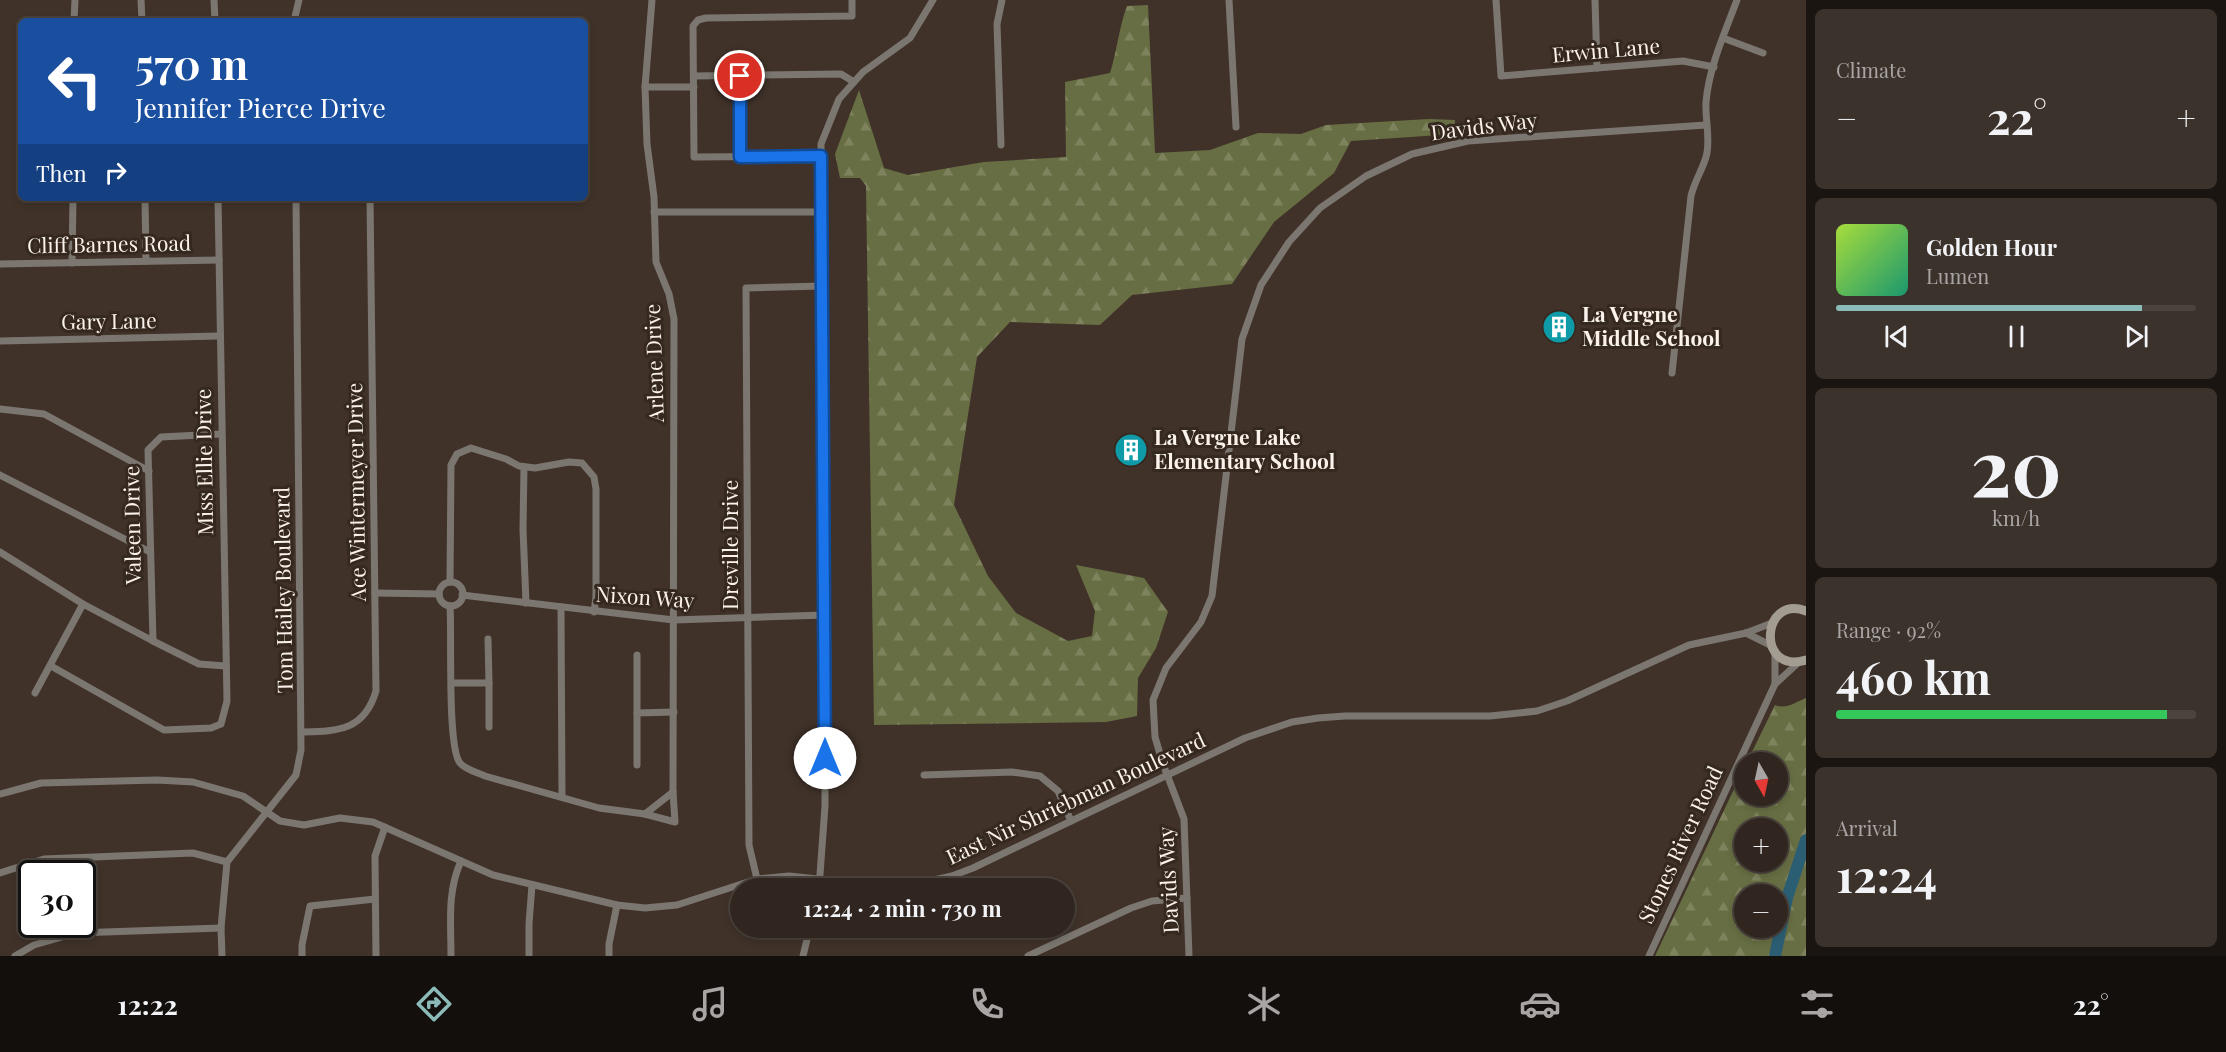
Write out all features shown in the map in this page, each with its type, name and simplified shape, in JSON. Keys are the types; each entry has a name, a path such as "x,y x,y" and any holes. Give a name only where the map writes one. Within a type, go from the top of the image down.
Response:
{"main road":[{"path":"1772,623 1782,612 1795,609 1806,611"},
{"name":"Stones River Road","path":"1772,623 1769,633 1773,650 1786,662 1802,662"}],"street":[{"path":"74,18 75,0"},
{"path":"141,0 141,18"},
{"path":"214,0 214,18"},
{"path":"295,18 299,0"},
{"name":"Arlene Drive","path":"645,814 675,822 673,792 674,319 669,294 656,262 654,212 646,144 645,87 652,0"},
{"path":"821,156 694,157 693,26 698,20 706,18 852,16 852,0"},
{"path":"820,878 825,806 821,144 839,99 863,72 910,38 933,0"},
{"path":"1001,146 997,24 1002,0"},
{"path":"1229,0 1236,127"},
{"name":"Erwin Lane","path":"1496,0 1501,76 1683,61 1714,67"},
{"path":"1595,0 1597,68"},
{"path":"1672,373 1691,196 1696,176 1703,166 1707,151 1706,101 1714,67 1737,0"},
{"path":"1723,38 1763,53"},
{"path":"694,76 841,74 854,82"},
{"path":"740,76 740,157"},
{"path":"645,87 694,87"},
{"name":"Davids Way","path":"1189,956 1184,819 1155,737 1153,700 1166,668 1201,622 1212,596 1242,339 1261,285 1289,242 1320,208 1366,176 1412,154 1468,141 1706,125"},
{"path":"72,262 73,201"},
{"path":"145,201 146,261"},
{"name":"Miss Ellie Drive","path":"51,666 164,730 211,728 221,724 227,701 218,201"},
{"name":"Tom Hailey Boulevard","path":"227,862 296,775 301,750 296,201"},
{"name":"Ace Wintermeyer Drive","path":"302,732 332,731 349,727 360,720 371,706 376,691 370,201"},
{"path":"654,212 821,212"},
{"name":"Cliff Barnes Road","path":"0,264 219,260"},
{"name":"Dreville Drive","path":"757,878 749,845 746,288 823,286"},
{"name":"Gary Lane","path":"0,341 219,336"},
{"path":"0,409 44,414 148,471"},
{"name":"Valeen Drive","path":"153,641 148,450 161,437 221,434"},
{"path":"450,582 450,473 451,465 457,454 471,448 524,467 535,468 569,462 582,463 594,477 596,489 594,612"},
{"path":"524,467 523,529 526,603"},
{"path":"0,475 150,552"},
{"path":"0,552 82,604 153,641 199,664 226,666"},
{"path":"450,582 460,586 462,595 458,604 450,606 443,603 439,594 442,586 450,582"},
{"path":"375,593 439,594"},
{"name":"Nixon Way","path":"462,595 674,620 825,615"},
{"path":"1795,609 1806,603"},
{"path":"35,693 82,604"},
{"path":"450,606 451,727 454,752 459,762 467,769 599,808 645,814 673,792"},
{"path":"561,607 562,797"},
{"name":"East Nir Shriebman Boulevard","path":"941,878 974,868 1253,735 1292,722 1345,716 1490,716 1537,711 1566,701 1689,645 1746,633 1772,623"},
{"path":"1746,633 1773,650"},
{"path":"488,639 489,727"},
{"name":"Stones River Road","path":"1773,650 1775,684"},
{"path":"637,655 637,765"},
{"name":"Stones River Road","path":"1649,956 1775,684 1802,662"},
{"path":"452,683 489,683"},
{"path":"637,713 674,712"},
{"path":"924,776 1012,772 1040,776 1058,791 1071,821"},
{"name":"East Nir Shriebman Boulevard","path":"0,794 41,783 157,780 193,782 243,796 280,821 304,825 340,818 373,822 493,875 617,905 645,908 677,905 730,888"},
{"path":"376,956 375,856 385,827"},
{"path":"0,873 44,859 193,853 227,862 221,928 222,956"},
{"path":"451,956 453,878 461,861"},
{"name":"East Nir Shriebman Boulevard","path":"768,878 789,876 797,878"},
{"path":"529,956 532,885"},
{"path":"1028,956 1131,908 1152,901 1187,898"},
{"path":"302,956 310,906 375,899"},
{"path":"609,956 609,944 617,905"},
{"path":"15,956 34,945 76,933 221,928"},
{"path":"803,956 807,938"}],"green space":[{"path":"1148,5 1155,153 1210,150 1258,133 1301,134 1326,125 1429,119 1455,120 1455,134 1351,141 1334,173 1274,222 1232,284 1132,295 1100,325 1010,322 977,357 954,505 988,576 1016,613 1068,641 1092,636 1095,611 1076,565 1144,578 1168,612 1156,648 1138,678 1137,716 1106,722 874,725 866,186 860,178 840,178 835,154 859,90 884,168 908,175 984,162 1066,157 1065,82 1110,73 1127,6"},
{"path":"1806,698 1806,956 1655,956 1734,789 1734,806 1788,806 1788,752 1752,752 1775,705 1787,706"}],"waterway":[{"path":"1775,956 1787,898 1806,840"}],"place":[{"name":"La Vergne Middle School","path":"1559,327"},
{"name":"La Vergne Lake Elementary School","path":"1131,450"}],"route":[{"path":"740,76 740,157 821,156 825,758"}]}
